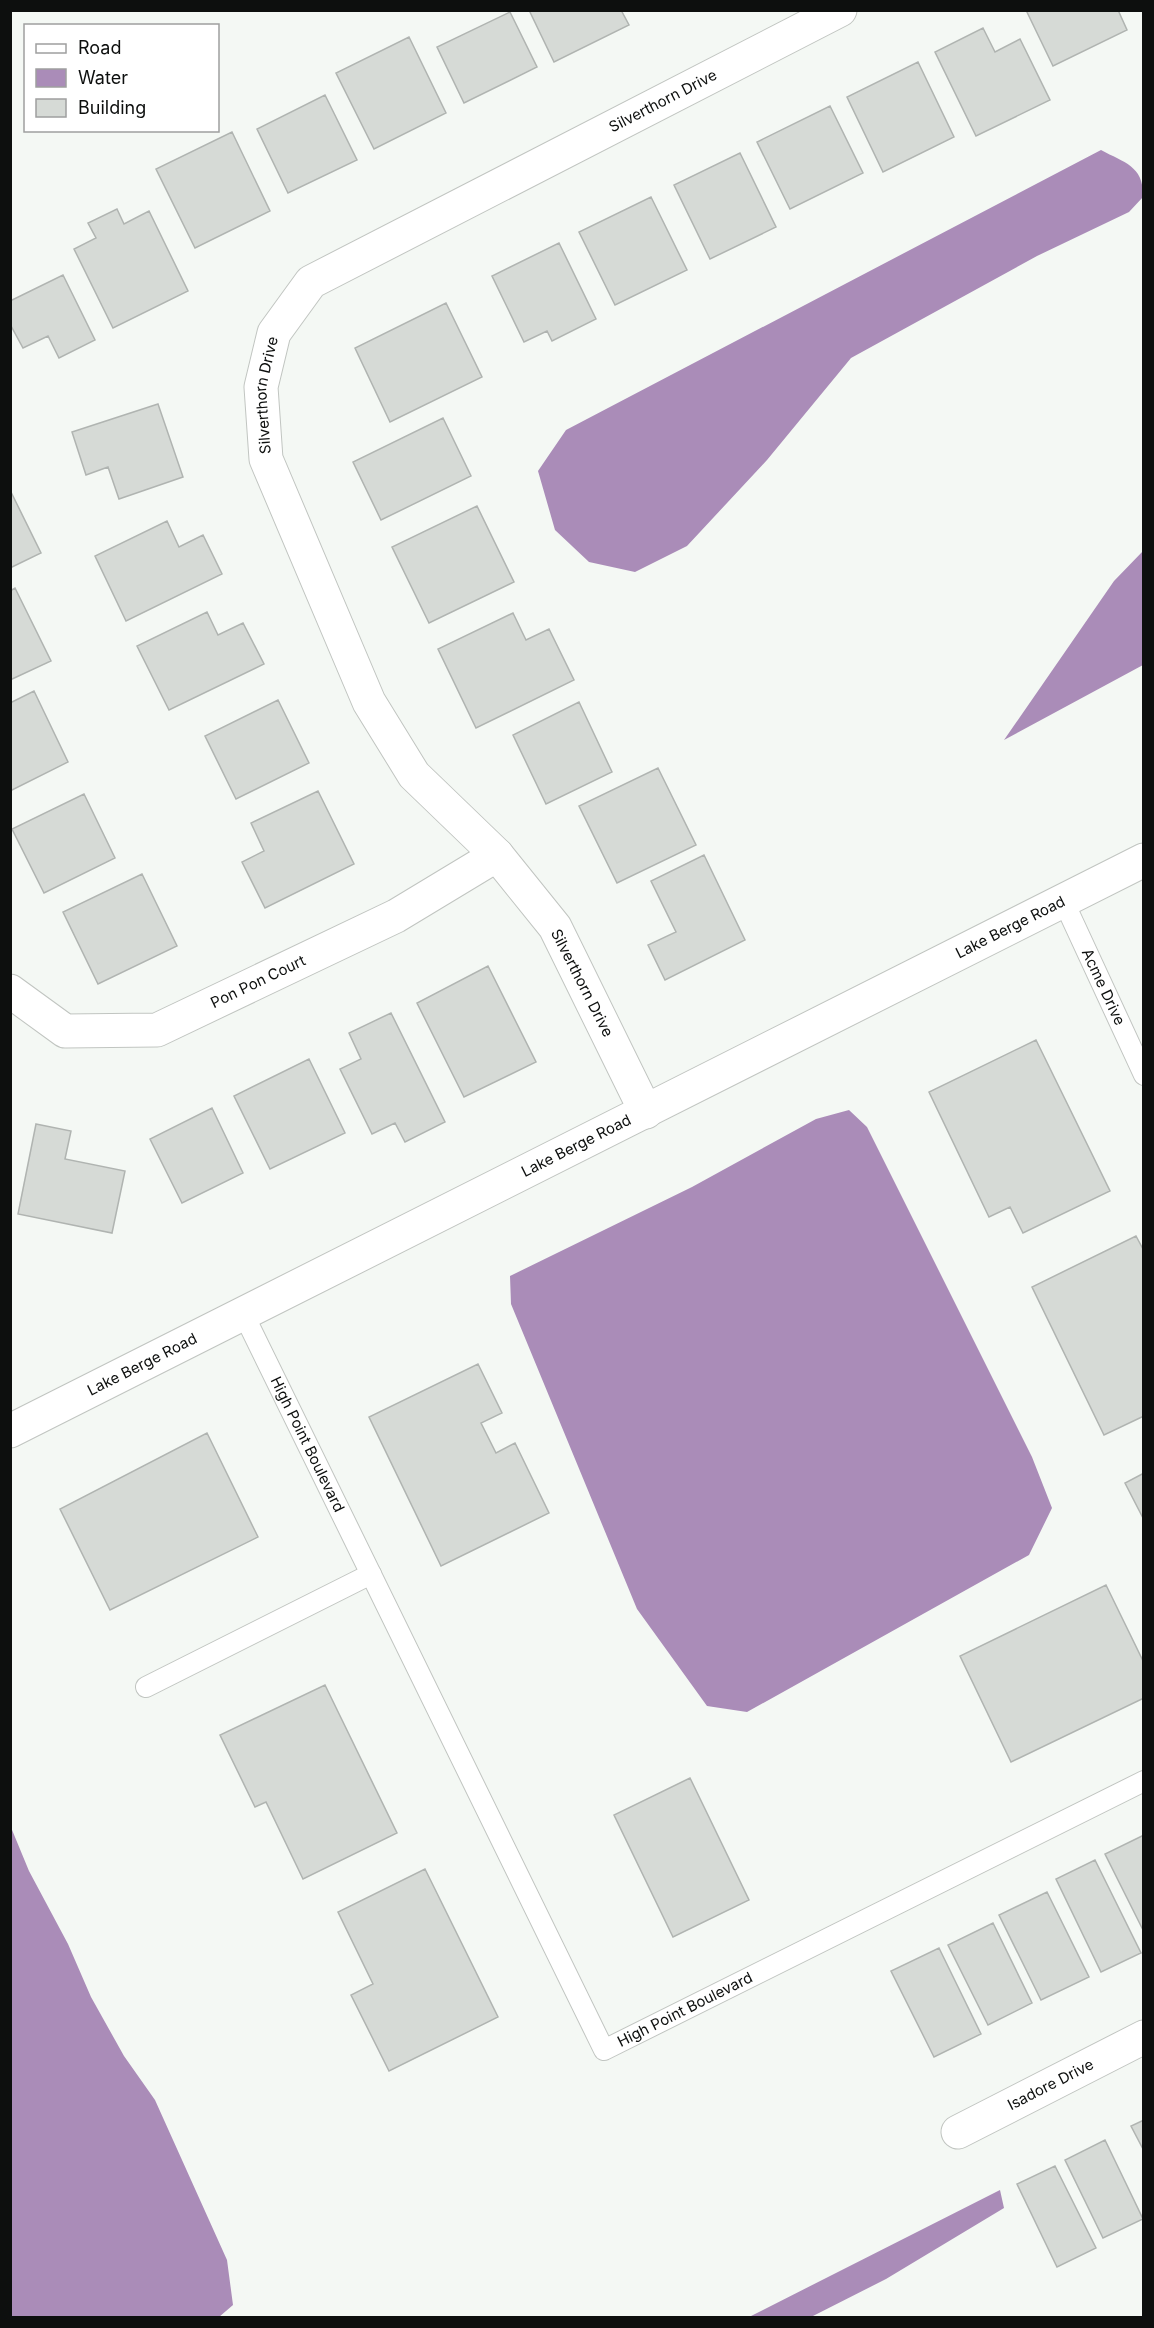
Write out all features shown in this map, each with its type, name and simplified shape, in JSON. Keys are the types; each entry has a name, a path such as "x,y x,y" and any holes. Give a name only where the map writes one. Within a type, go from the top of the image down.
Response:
{"street":[{"name":"Silverthorn Drive","path":"646,1112 555,927 496,855 414,775 369,702 266,459 261,387 274,333 311,282 840,10"},
{"name":"Pon Pon Court","path":"10,991 65,1031 157,1030 396,916 496,855"},
{"name":"Lake Berge Road","path":"10,1431 1143,860"},
{"name":"Isadore Drive","path":"958,2132 1143,2037"}],"lane":[{"name":"Acme Drive","path":"1063,900 1143,1075"},
{"name":"High Point Boulevard","path":"244,1315 604,2050 1143,1781"},
{"path":"146,1687 371,1574"}],"water":[{"path":"1101,150 1125,162 1140,178 1143,197 1129,212 1037,256 851,358 767,460 687,546 635,572 589,562 555,530 538,471 566,430"},
{"path":"1143,551 1143,665 1004,740 1114,581"},
{"path":"849,1110 867,1127 1032,1457 1052,1508 1029,1555 747,1712 707,1706 637,1609 511,1304 510,1276 692,1187 816,1119"},
{"path":"10,1825 29,1871 68,1944 91,1997 124,2056 155,2100 227,2260 233,2305 219,2317 11,2317"},
{"path":"1000,2190 1004,2208 886,2279 811,2317 749,2317"}],"building":[{"path":"529,10 621,10 629,25 554,62"},
{"path":"1026,10 1118,10 1127,30 1053,66"},
{"path":"510,12 537,67 464,103 437,47"},
{"path":"983,28 995,52 1020,39 1050,100 976,136 935,52"},
{"path":"409,37 446,113 374,149 336,73"},
{"path":"918,62 954,137 883,172 847,97"},
{"path":"325,95 357,160 288,193 257,129"},
{"path":"830,106 863,173 790,209 757,142"},
{"path":"232,132 270,211 195,248 156,169"},
{"path":"740,153 776,227 710,259 674,185"},
{"path":"651,197 687,270 615,305 579,232"},
{"path":"117,209 124,224 149,211 188,291 113,328 74,249 96,238 88,223"},
{"path":"559,243 596,319 552,341 547,331 524,342 492,276"},
{"path":"63,275 95,340 59,358 48,336 23,348 10,324 10,301"},
{"path":"446,303 482,377 390,422 355,348"},
{"path":"158,404 183,477 119,499 108,467 86,475 72,432"},
{"path":"443,418 471,476 381,520 353,462"},
{"path":"10,490 41,553 10,568"},
{"path":"477,506 514,582 429,623 392,547"},
{"path":"167,521 179,547 203,535 222,574 126,621 95,556"},
{"path":"15,588 51,661 10,680 10,591"},
{"path":"207,612 218,635 243,623 264,664 169,710 137,646"},
{"path":"513,613 526,640 549,629 574,680 476,728 438,649"},
{"path":"34,691 68,762 10,791 10,703"},
{"path":"278,700 309,763 236,799 205,736"},
{"path":"579,702 612,772 546,804 513,735"},
{"path":"658,768 696,845 617,883 579,806"},
{"path":"318,791 354,864 265,908 242,862 264,851 251,823"},
{"path":"84,794 115,858 44,893 12,829"},
{"path":"704,855 745,940 665,980 648,945 676,932 651,881"},
{"path":"142,874 177,946 98,984 63,912"},
{"path":"488,966 536,1062 464,1097 417,1003"},
{"path":"391,1013 445,1122 405,1142 395,1123 372,1134 340,1069 361,1059 349,1033"},
{"path":"1036,1040 1110,1191 1023,1233 1010,1207 989,1217 929,1092"},
{"path":"309,1059 345,1133 270,1169 234,1096"},
{"path":"212,1108 243,1173 182,1203 150,1139"},
{"path":"36,1124 71,1131 65,1159 125,1171 112,1233 18,1214"},
{"path":"1136,1236 1144,1251 1144,1416 1104,1435 1032,1287"},
{"path":"478,1364 502,1413 481,1423 496,1453 515,1443 549,1513 441,1566 369,1417"},
{"path":"207,1433 258,1537 110,1610 60,1509"},
{"path":"1144,1473 1144,1520 1125,1483"},
{"path":"1106,1585 1144,1663 1144,1698 1011,1762 960,1656"},
{"path":"325,1685 397,1833 303,1879 266,1802 255,1807 220,1735"},
{"path":"690,1778 749,1900 673,1937 614,1815"},
{"path":"1144,1835 1144,1932 1105,1854"},
{"path":"1095,1860 1141,1953 1101,1972 1056,1879"},
{"path":"425,1869 498,2017 389,2071 351,1995 373,1984 338,1912"},
{"path":"1047,1892 1089,1977 1041,2000 999,1915"},
{"path":"993,1923 1032,2003 988,2025 948,1945"},
{"path":"939,1948 981,2034 934,2057 891,1971"},
{"path":"1144,2120 1144,2151 1131,2126"},
{"path":"1105,2140 1143,2219 1103,2238 1065,2160"},
{"path":"1055,2166 1096,2248 1057,2267 1017,2184"}]}
